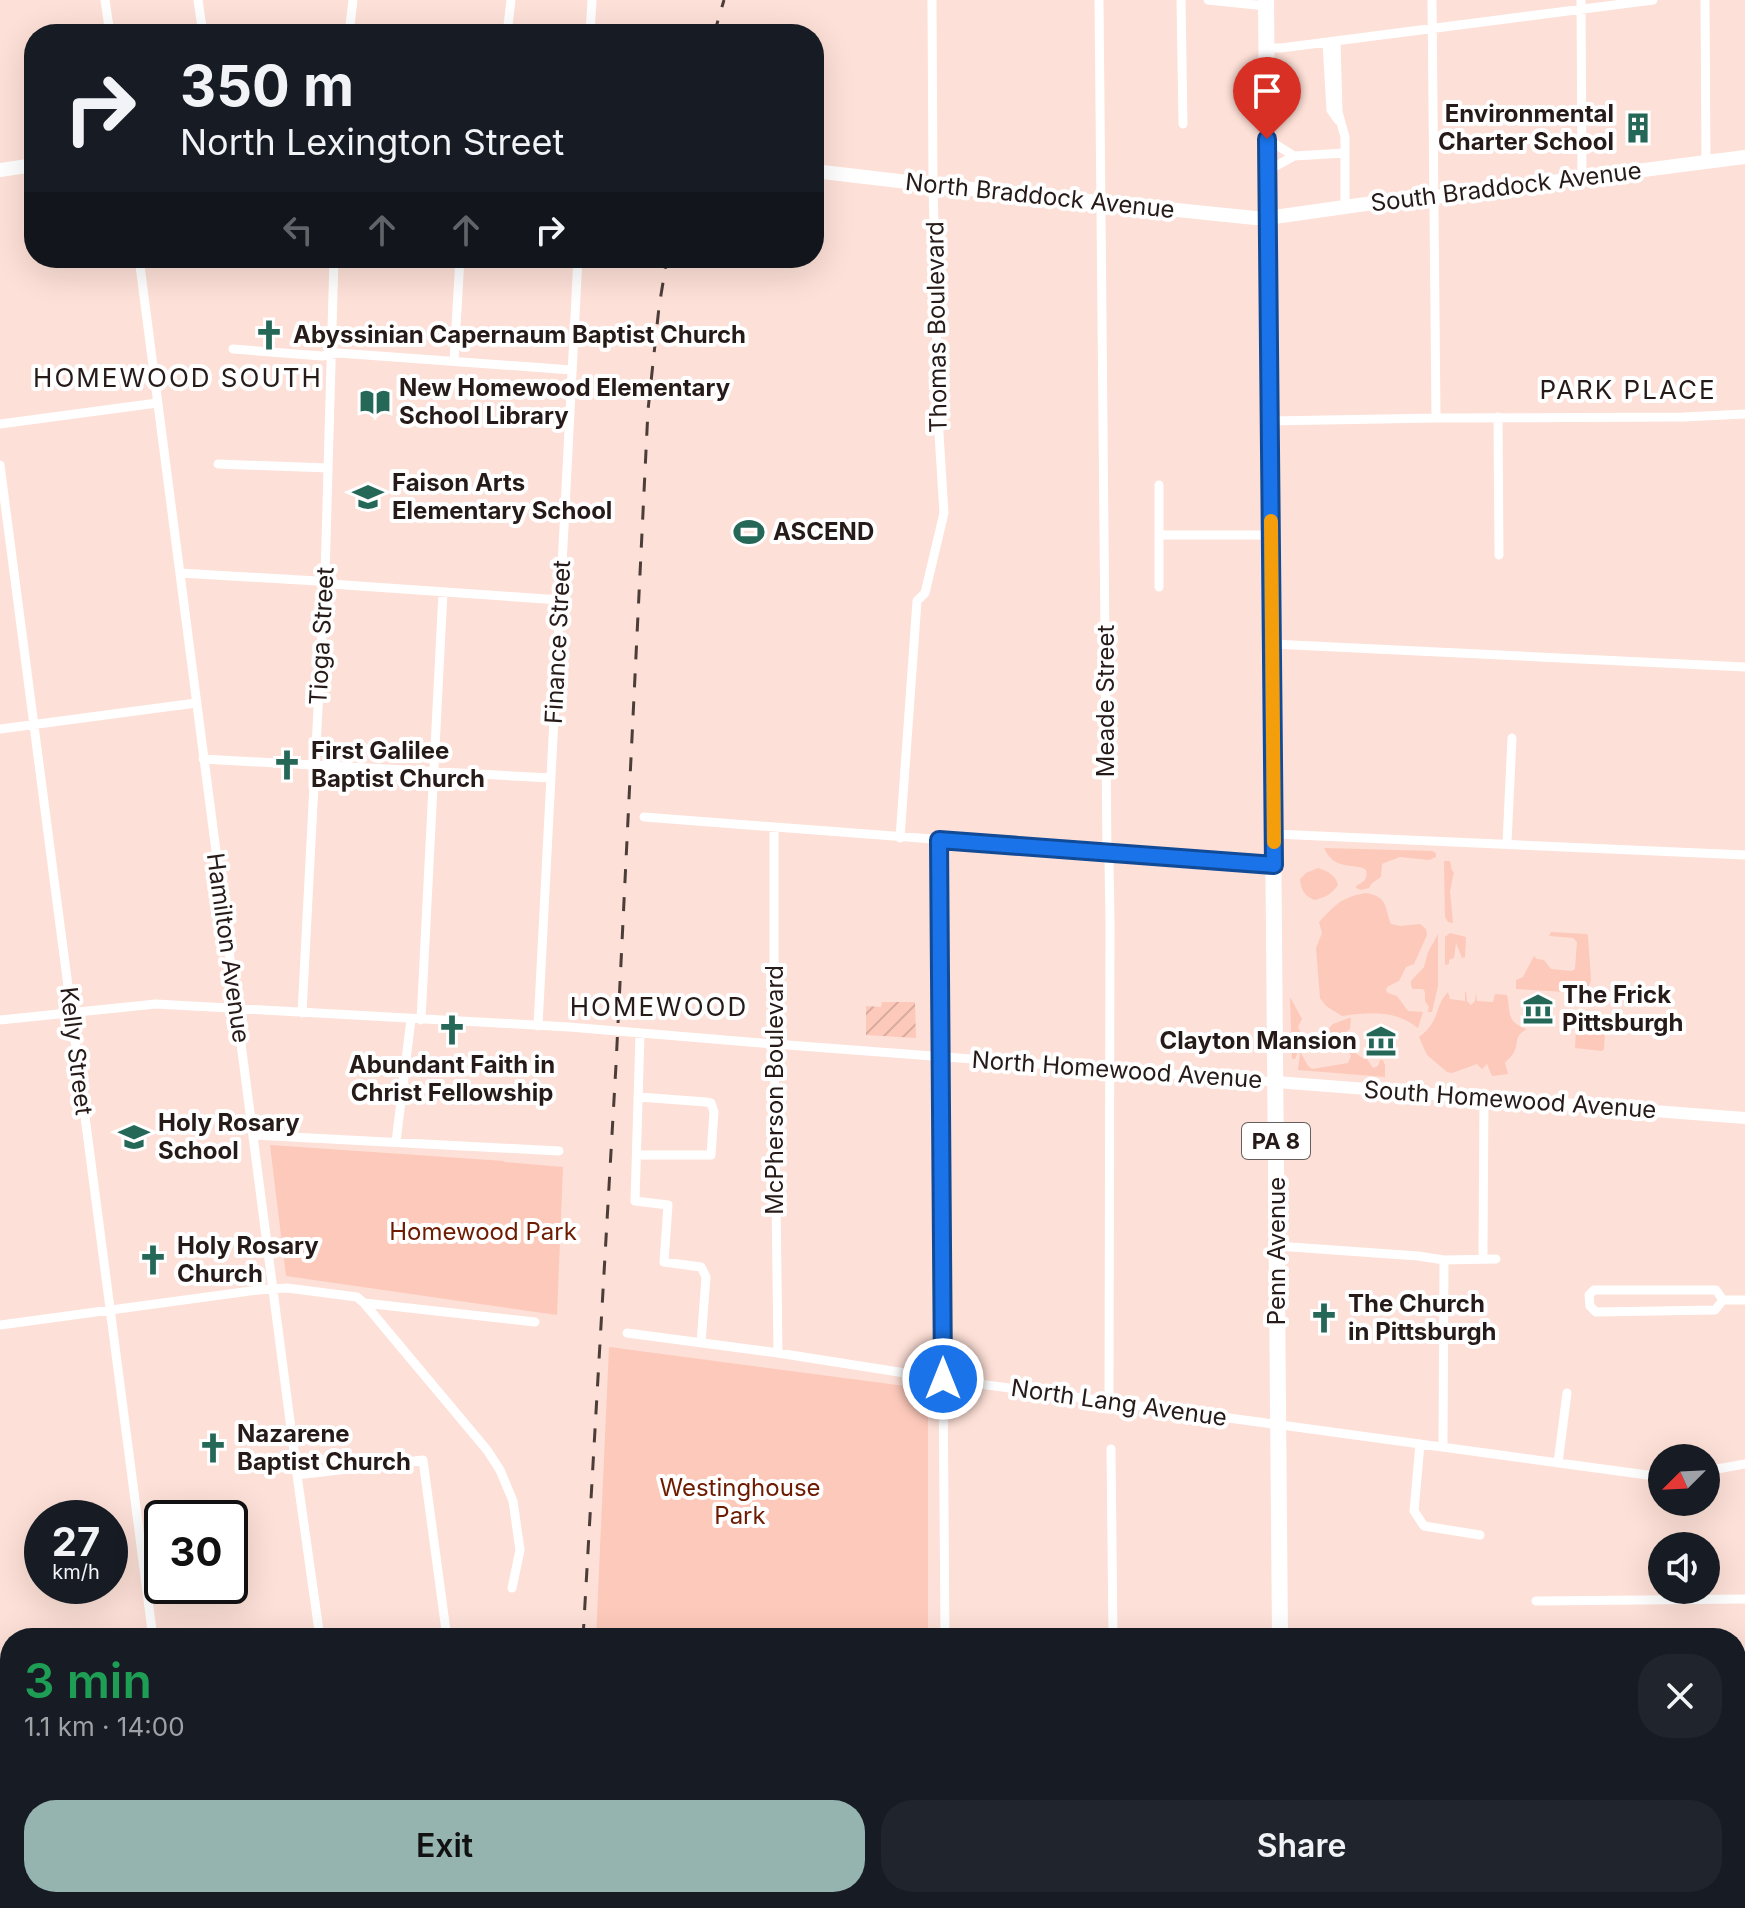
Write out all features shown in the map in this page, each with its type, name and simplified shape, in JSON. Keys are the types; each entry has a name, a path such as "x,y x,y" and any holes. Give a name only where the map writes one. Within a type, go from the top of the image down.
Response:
{"highway":[{"name":"Penn Avenue","path":"1266,3 1280,1628"}],"main road":[{"name":"South Braddock Avenue","path":"1267,218 1745,157"},
{"path":"0,170 24,166"},
{"name":"North Braddock Avenue","path":"824,172 1267,218"}],"street":[{"path":"105,0 109,24"},
{"path":"198,0 202,24"},
{"path":"350,24 353,0"},
{"path":"508,24 511,0"},
{"path":"591,24 592,0"},
{"name":"Thomas Boulevard","path":"900,838 917,601 925,593 944,513 933,185 932,0"},
{"name":"Meade Street","path":"1099,0 1110,922 1109,1401"},
{"path":"1181,0 1183,124"},
{"path":"1208,0 1266,3"},
{"path":"1432,0 1436,418"},
{"path":"1266,48 1332,42 1581,4 1653,0"},
{"path":"1705,0 1706,162"},
{"path":"1581,4 1582,179"},
{"path":"1332,42 1338,112 1345,137 1345,206"},
{"path":"1267,139 1294,156"},
{"path":"1267,171 1294,156 1345,153"},
{"name":"Hamilton Avenue","path":"140,268 319,1628"},
{"name":"Tioga Street","path":"302,1013 325,582 334,268"},
{"path":"454,361 459,268"},
{"name":"Finance Street","path":"538,1026 577,268"},
{"path":"233,349 322,356 338,353 572,370"},
{"path":"0,424 157,403"},
{"path":"1269,421 1745,414"},
{"path":"1498,417 1499,555"},
{"path":"218,464 328,468"},
{"name":"Kelly Street","path":"0,465 152,1628"},
{"path":"1159,485 1159,587"},
{"path":"1159,535 1271,535"},
{"path":"180,573 560,600"},
{"path":"396,1142 416,1020 443,592"},
{"path":"1272,644 1745,667"},
{"path":"0,729 196,703"},
{"path":"1507,843 1512,738"},
{"path":"203,759 551,778"},
{"path":"644,817 1274,865"},
{"name":"McPherson Boulevard","path":"774,827 778,1353"},
{"path":"1274,834 1745,855"},
{"path":"939,840 945,1628"},
{"name":"North Homewood Avenue","path":"0,1020 156,1004 538,1026 1276,1082"},
{"path":"640,1034 635,1201 668,1205 664,1262 701,1267 704,1271 701,1343"},
{"name":"South Homewood Avenue","path":"1276,1082 1745,1118"},
{"path":"637,1155 711,1155 714,1112 711,1103 706,1102 639,1097"},
{"path":"1483,1253 1484,1098"},
{"path":"253,1135 559,1151"},
{"path":"1277,1246 1444,1260 1496,1259"},
{"path":"1443,1447 1444,1260"},
{"path":"0,1325 273,1289 357,1297 487,1450 500,1470 513,1501 520,1550 512,1588"},
{"path":"1594,1290 1716,1290 1723,1300 1715,1310 1596,1312 1590,1306 1589,1295 1594,1290"},
{"path":"1723,1300 1745,1300"},
{"path":"364,1303 535,1322"},
{"name":"North Lang Avenue","path":"627,1333 1648,1475"},
{"path":"1558,1463 1567,1393"},
{"path":"1420,1444 1414,1511 1424,1526 1480,1535"},
{"path":"1111,1449 1113,1628"},
{"path":"297,1475 423,1460 446,1628"},
{"path":"1720,1468 1745,1464"},
{"path":"1536,1601 1745,1599"}],"green space":[{"path":"1324,848 1432,851 1436,857 1429,860 1400,857 1384,863 1381,877 1369,888 1361,890 1356,888 1365,880 1366,870 1335,862"},
{"path":"1444,861 1450,861 1454,872 1450,891 1453,923 1445,917"},
{"path":"1318,868 1333,876 1338,885 1328,895 1314,900 1304,892 1300,879"},
{"path":"1367,893 1382,901 1391,924 1420,924 1426,929 1427,935 1414,964 1406,967 1399,981 1387,987 1386,991 1397,996 1408,1011 1423,1012 1418,1028 1391,1015 1342,1016 1320,998 1316,948 1322,933 1319,922 1340,902"},
{"path":"1551,932 1587,934 1591,980 1588,989 1582,993 1516,989 1516,980 1523,977 1534,956 1544,960 1551,969 1575,969 1577,942 1573,938 1549,936"},
{"path":"1450,933 1466,937 1465,957 1462,958 1456,943 1454,958 1445,965 1445,937"},
{"path":"1438,934 1438,986 1432,1012 1428,1012 1425,992 1423,989 1413,989 1411,981 1424,967"},
{"path":"1448,992 1450,999 1465,1001 1466,992 1471,1005 1476,993 1477,1001 1493,1002 1495,994 1507,995 1512,1019 1527,1029 1519,1035 1515,1050 1505,1063 1508,1074 1492,1076 1487,1064 1482,1069 1477,1064 1447,1072 1427,1055 1419,1037 1431,1025"},
{"path":"1290,997 1302,1019 1298,1027 1303,1038 1295,1059 1292,1059"},
{"path":"882,1002 915,1002 916,1038 866,1035 866,1006 881,1007"},
{"path":"1349,1018 1350,1029 1346,1036 1349,1045 1373,1068 1383,1060 1385,1077 1298,1070 1300,1053 1303,1044 1306,1048 1301,1053 1312,1069 1348,1063 1351,1056 1348,1050 1333,1052 1319,1039 1333,1024"},
{"path":"1576,1030 1605,1030 1604,1049 1575,1048"},
{"name":"Homewood Park","path":"270,1145 563,1167 557,1315 286,1276"},
{"name":"Westinghouse Park","path":"609,1347 928,1389 928,1628 596,1628"}],"railway":[{"path":"717,24 724,0"},
{"path":"584,1628 616,1065 648,410 665,268"}],"slow traffic":[{"path":"1271,521 1274,842"}],"place":[{"name":"Environmental Charter School","path":"1638,128"},
{"name":"Abyssinian Capernaum Baptist Church","path":"269,335"},
{"name":"New Homewood Elementary School Library","path":"375,402"},
{"name":"Faison Arts Elementary School","path":"368,497"},
{"name":"ASCEND","path":"749,532"},
{"name":"First Galilee Baptist Church","path":"287,765"},
{"name":"The Frick Pittsburgh","path":"1538,1009"},
{"name":"Abundant Faith in Christ Fellowship","path":"452,1030"},
{"name":"Clayton Mansion","path":"1381,1041"},
{"name":"Holy Rosary School","path":"134,1137"},
{"name":"Holy Rosary Church","path":"153,1260"},
{"name":"The Church in Pittsburgh","path":"1324,1318"},
{"name":"Nazarene Baptist Church","path":"213,1448"}],"district":[{"name":"HOMEWOOD SOUTH","path":"178,378"},
{"name":"PARK PLACE","path":"1628,390"},
{"name":"HOMEWOOD","path":"659,1007"}],"route":[{"path":"943,1379 939,840 1274,865 1267,139"}]}
